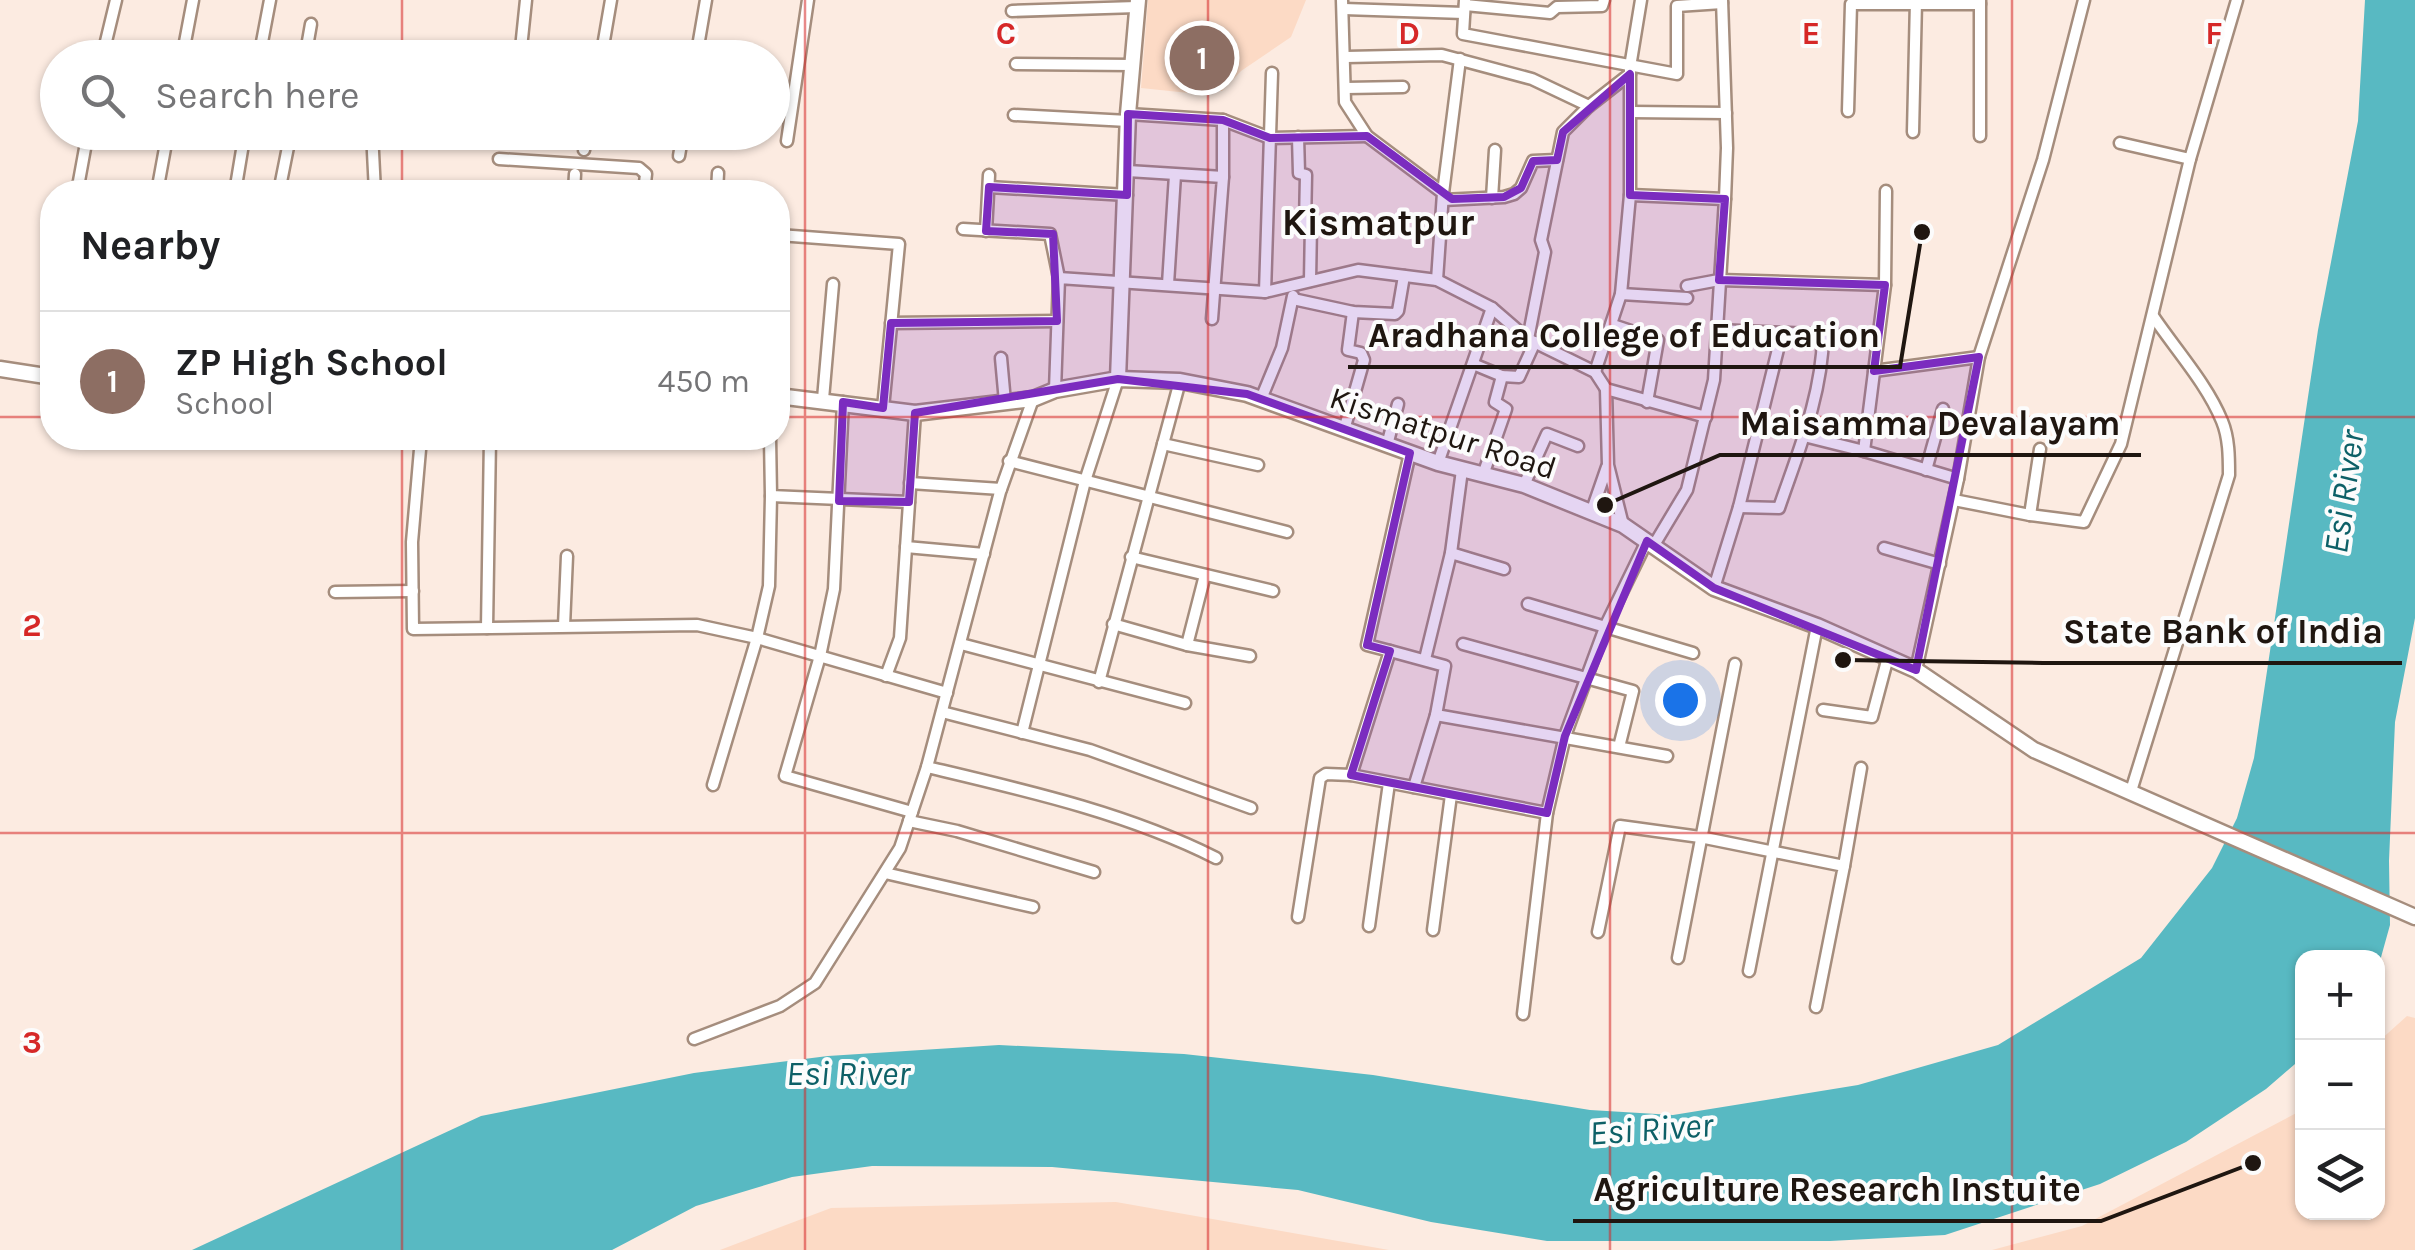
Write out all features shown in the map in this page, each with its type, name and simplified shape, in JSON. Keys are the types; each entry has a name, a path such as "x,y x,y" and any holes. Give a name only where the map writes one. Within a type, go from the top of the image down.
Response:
{"street":[{"path":"108,40 116,0"},
{"path":"185,40 193,0"},
{"path":"262,40 270,0"},
{"path":"522,40 526,0"},
{"path":"604,40 611,0"},
{"path":"699,40 706,0"},
{"path":"790,121 808,0"},
{"path":"1557,160 1533,161 1522,188 1504,198 1443,196 1367,136 1345,102 1344,4 1465,6 1550,13 1557,7 1602,6 1604,0"},
{"path":"1595,372 1621,294 1630,195 1630,70 1641,0"},
{"path":"1916,670 1954,500 1979,357 2043,160 2084,0"},
{"path":"1954,500 2030,516 2084,522 2122,444 2190,160 2238,0"},
{"path":"1465,6 1463,34 1630,70 1677,74 1677,6 1722,2 1725,200 1714,380 1686,490 1650,544 1606,625 1565,736 1547,813 1523,1014"},
{"path":"1848,111 1851,2 1980,2 1980,136"},
{"path":"1913,132 1916,2"},
{"path":"1012,11 1137,4 1128,117 1118,379 1085,481 1022,733"},
{"path":"308,40 311,24"},
{"path":"1479,64 1485,38"},
{"path":"1346,56 1442,55 1532,79 1589,106"},
{"path":"1437,280 1460,59"},
{"path":"1016,64 1132,65"},
{"path":"1473,364 1502,376 1518,377 1531,340 1545,252 1540,240 1563,132 1630,70"},
{"path":"1264,292 1272,73"},
{"path":"1346,88 1403,87"},
{"path":"1631,112 1726,113"},
{"path":"1014,115 1223,120 1270,138 1367,136"},
{"path":"1212,319 1224,177 1223,120"},
{"path":"1298,137 1298,173 1306,175 1305,224 1312,224 1310,281"},
{"path":"2120,142 2190,160"},
{"path":"79,180 85,150"},
{"path":"159,180 165,150"},
{"path":"236,180 242,150"},
{"path":"281,180 287,150"},
{"path":"373,150 374,180"},
{"path":"679,156 680,150"},
{"path":"1492,198 1495,150"},
{"path":"499,158 639,168 646,174 645,180"},
{"path":"1128,172 1224,177"},
{"path":"718,173 718,180"},
{"path":"575,174 575,180"},
{"path":"1168,284 1174,175"},
{"path":"986,230 989,181 1127,194"},
{"path":"1864,451 1884,285 1886,191"},
{"path":"1630,195 1725,200"},
{"path":"963,230 1050,234 1058,278 1055,390"},
{"path":"790,236 899,244 883,408"},
{"path":"1058,278 1264,292 1358,270 1437,280 1492,308 1531,340 1595,372 1606,390 1608,465 1623,526"},
{"path":"1293,299 1353,312 1391,314 1398,311 1404,276"},
{"path":"1621,294 1687,292 1720,280 1884,285"},
{"path":"823,399 833,284"},
{"path":"1260,399 1282,348 1296,285"},
{"path":"1438,463 1492,308"},
{"path":"1344,430 1364,360 1361,353 1348,350 1353,312"},
{"path":"2130,791 2225,495 2228,475 2224,424 2153,316"},
{"path":"891,323 1057,321"},
{"path":"1613,325 1658,340 1646,402"},
{"path":"1718,330 1878,337"},
{"path":"1714,588 1739,507 1782,333"},
{"path":"1739,507 1780,508 1822,368 1823,336"},
{"path":"1874,371 1979,357"},
{"path":"1001,358 1005,402"},
{"path":"0,368 40,374"},
{"path":"1483,475 1506,410 1495,402 1502,376"},
{"name":"Kismatpur Road","path":"790,397 915,412 1033,399 1055,390 1118,379 1180,382 1260,399 1438,463 1524,485 1623,526 1714,588 1817,626 1916,670 2034,750 2415,916"},
{"path":"1099,682 1180,382"},
{"path":"1606,390 1706,416"},
{"path":"694,1039 780,1006 816,984 900,848 948,693 1009,460 1033,399"},
{"path":"843,402 834,589 820,656 785,776 1094,872"},
{"path":"1387,445 1398,404"},
{"path":"1926,470 1943,409"},
{"path":"886,676 900,638 915,412"},
{"path":"1524,485 1547,434 1578,446"},
{"path":"1804,436 1958,480"},
{"path":"1163,444 1258,466"},
{"path":"2030,516 2040,449"},
{"path":"420,450 412,542 412,629 697,625 757,638 948,693"},
{"path":"487,628 490,450"},
{"path":"713,785 757,638 768,586 770,450"},
{"path":"1410,453 1367,645 1445,666 1436,715 1414,787"},
{"path":"1009,460 1287,532"},
{"path":"1591,513 1608,465"},
{"path":"1424,660 1450,553 1462,470"},
{"path":"910,484 1001,489"},
{"path":"771,496 909,502"},
{"path":"906,547 984,554"},
{"path":"1884,548 1940,564"},
{"path":"1450,553 1504,569"},
{"path":"564,626 566,556"},
{"path":"1131,557 1273,591"},
{"path":"1186,645 1205,575"},
{"path":"335,592 412,591"},
{"path":"1528,604 1692,653"},
{"path":"1113,624 1186,645 1250,656"},
{"path":"1749,971 1817,626"},
{"path":"960,644 1185,704"},
{"path":"1463,644 1633,692 1620,747"},
{"path":"1351,775 1390,651"},
{"path":"1823,710 1872,717 1888,657"},
{"path":"1678,958 1735,664"},
{"path":"942,712 1090,750 1251,808"},
{"path":"1436,715 1667,756"},
{"path":"927,767 1108,816 1181,840 1216,858"},
{"path":"1816,1007 1861,768"},
{"path":"1298,916 1320,778 1326,774 1351,775 1547,813"},
{"path":"1369,926 1389,783"},
{"path":"1432,930 1451,795"},
{"path":"1598,932 1620,826 1700,837 1844,866"},
{"path":"885,872 1033,907"}],"highlighted area":[{"path":"1630,74 1630,195 1725,199 1719,280 1885,285 1874,371 1979,357 1916,670 1714,588 1647,541 1565,736 1547,813 1351,775 1390,651 1367,645 1410,453 1247,394 1118,379 915,413 909,502 839,501 843,402 883,408 891,323 1057,321 1053,234 986,231 989,187 1127,195 1128,114 1223,120 1270,138 1367,136 1452,199 1504,197 1521,188 1533,161 1557,160 1563,132"}],"shaded area":[{"path":"1148,0 1306,0 1291,37 1241,71 1222,91 1208,89 1208,95 1141,88"},
{"path":"2407,1016 2415,1018 2415,1250 1992,1250 2082,1226 2295,1114 2295,1220 2385,1220 2385,1036"},
{"path":"1116,1202 1389,1250 720,1250 831,1208"}],"water":[{"name":"Esi River","path":"2365,0 2415,0 2415,618 2395,722 2390,925 2383,950 2295,950 2295,1064 2266,1089 2186,1142 2100,1184 1945,1235 1830,1241 1547,1241 1431,1222 1298,1190 1052,1167 872,1166 792,1177 696,1206 612,1250 192,1250 481,1116 694,1073 828,1056 999,1045 1184,1054 1373,1075 1590,1110 1673,1115 1858,1085 1998,1045 2141,958 2212,868 2237,818 2254,758 2318,330 2358,121"}],"place":[{"name":"ZP High School","path":"1202,58"},
{"name":"Aradhana College of Education","path":"1922,232"},
{"name":"Maisamma Devalayam","path":"1605,505"},
{"name":"State Bank of India","path":"1843,660"},
{"name":"Agriculture Research Instuite","path":"2253,1163"}],"district":[{"name":"Kismatpur","path":"1378,222"}]}
